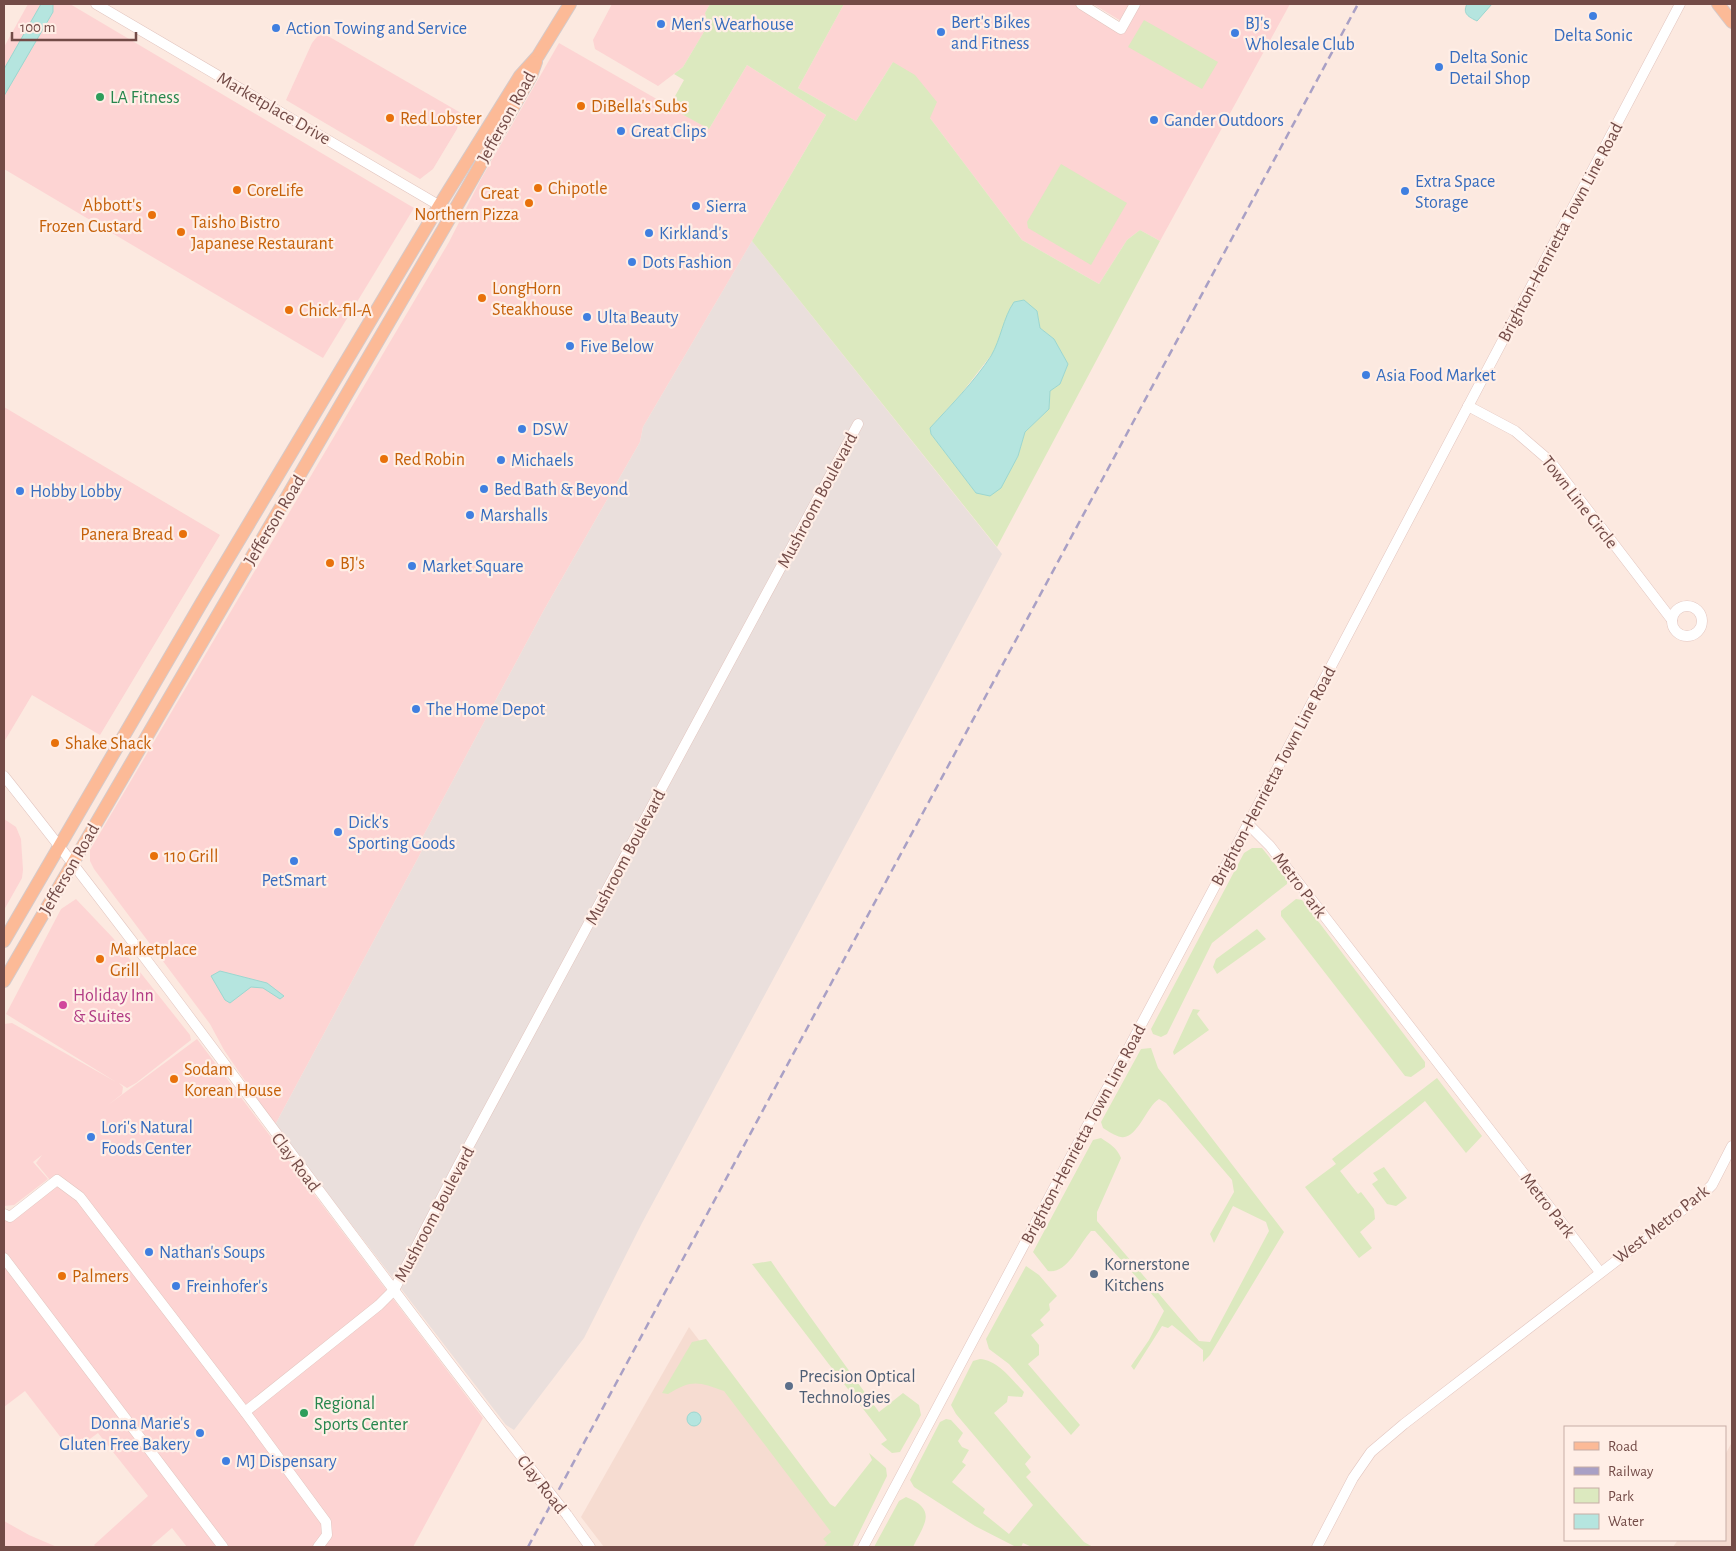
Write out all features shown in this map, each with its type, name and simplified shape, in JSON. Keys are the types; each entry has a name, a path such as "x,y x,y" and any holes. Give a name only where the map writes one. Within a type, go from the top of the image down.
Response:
{"main road":[{"name":"Jefferson Road","path":"4,940 58,845 439,206 520,76 538,56 570,4"},
{"path":"1718,4 1732,22"},
{"name":"Jefferson Road","path":"4,981 532,76 538,56"}],"street":[{"name":"Marketplace Drive","path":"96,4 452,213"},
{"path":"1081,4 1121,29 1136,4"},
{"name":"Brighton-Henrietta Town Line Road","path":"863,1547 1248,824 1680,4"},
{"name":"Town Line Circle","path":"1468,406 1515,431 1551,462 1672,620"},
{"name":"Mushroom Boulevard","path":"245,1412 380,1305 394,1290 458,1166 858,424"},
{"name":"Clay Road","path":"4,776 161,976 311,1182 590,1547"},
{"name":"Metro Park","path":"1248,824 1270,846 1600,1272"},
{"name":"West Metro Park","path":"1600,1272 1707,1191 1732,1146"},
{"path":"6,1218 57,1180 80,1197 245,1412 326,1522 327,1536 318,1547"},
{"path":"4,1258 223,1547"},
{"path":"1317,1547 1353,1478 1372,1452 1600,1272"}],"shaded area":[{"path":"28,4 70,4 414,208 323,358 4,169 4,47"},
{"path":"612,4 710,4 705,13 708,25 683,67 658,86 595,49 593,40"},
{"path":"844,4 1074,4 1122,32 1139,4 1290,4 1160,241 1140,230 1127,240 1099,284 1022,240 930,118 893,62 856,121 798,88"},
{"path":"1093,4 1131,4 1121,21"},
{"path":"321,32 461,113 457,129 433,169 420,179 286,100 312,43"},
{"name":"Market Square","path":"559,43 709,129 747,65 826,115 643,427 640,442 544,610 420,842 425,845 275,1125 224,1050 210,1024 94,869 90,861 90,850 449,242 481,179"},
{"path":"752,241 1002,554 642,1223 584,1338 514,1430 506,1425 275,1125 425,845 420,842 544,610 640,442 643,427"},
{"path":"4,407 220,535 100,735 32,695 4,742"},
{"path":"4,819 16,827 21,839 23,870 22,878 4,910"},
{"path":"76,899 113,938 190,1035 191,1040 136,1083 127,1088 119,1083 123,1087 122,1094 108,1105 197,1039 483,1418 413,1547 187,1547 172,1528 150,1547 96,1547 94,1545 148,1496 98,1433 72,1452 25,1391 4,1407 4,1216 50,1180 36,1163 42,1155 33,1162 48,1179 14,1205 4,1206 4,1024 12,1023 116,1082 6,1014 61,909"},
{"path":"689,1327 854,1544 852,1547 604,1547 581,1517"},
{"path":"1732,1442 1732,1547 1673,1547 1677,1541 1726,1541 1726,1453"},
{"path":"4,1521 29,1535 57,1547 4,1547"}],"green space":[{"path":"710,4 844,4 798,88 856,121 893,62 915,75 937,102 930,118 1022,240 1099,284 1127,240 1140,230 1160,241 997,547 752,241 826,115 747,65 709,129 669,107 684,80 674,74 683,67 708,25 705,13","holes":["1037,311 1040,328 1054,339 1068,364 1060,384 1050,391 1049,409 1025,432 1018,456 976,493 931,434 930,428 961,394 992,354"]},
{"path":"1144,20 1218,62 1202,89 1128,47"},
{"path":"1061,164 1127,203 1091,265 1028,228 1027,222"},
{"path":"1252,848 1262,848 1287,879 1287,884 1212,943 1167,1034 1161,1037 1153,1034 1151,1029 1244,853"},
{"path":"1296,899 1302,900 1425,1062 1425,1067 1411,1077 1405,1076 1281,916 1281,911"},
{"path":"1257,929 1266,939 1217,974 1213,967 1216,959"},
{"path":"1193,1009 1200,1010 1197,1014 1209,1030 1174,1055 1173,1052"},
{"path":"1151,1048 1158,1068 1284,1232 1210,1355 1203,1362 1203,1350 1172,1325 1168,1328 1162,1326 1134,1370 1131,1366 1149,1340 1164,1311 1156,1299 1095,1231 1091,1231 1075,1254 1060,1269 1048,1271 1033,1252 1093,1140 1101,1138 1115,1149 1121,1158 1097,1212 1097,1221 1199,1341 1210,1342 1269,1231 1266,1222 1233,1206 1214,1243 1210,1234 1234,1192 1232,1180 1166,1103 1159,1099 1154,1103 1137,1128 1127,1137 1121,1137 1103,1128 1101,1122 1141,1049"},
{"path":"1437,1078 1482,1136 1466,1153 1425,1101 1340,1171 1358,1194 1361,1192 1374,1209 1375,1219 1360,1232 1372,1248 1359,1258 1305,1187 1336,1164 1332,1159"},
{"path":"1384,1167 1407,1198 1396,1206 1387,1204 1372,1184 1378,1180 1373,1173"},
{"path":"771,1261 879,1412 903,1393 919,1405 921,1415 900,1452 892,1453 881,1444 887,1440 752,1264"},
{"path":"1026,1266 1039,1275 1057,1296 1049,1304 1050,1310 1040,1320 1044,1325 1031,1335 1039,1345 1039,1355 1028,1364 1080,1425 1071,1435 1009,1364 989,1349 986,1339"},
{"path":"706,1339 830,1504 835,1507 872,1460 869,1453 886,1468 887,1476 852,1547 823,1547 827,1543 823,1539 831,1532 724,1391 702,1384 690,1384 668,1394 662,1393 692,1342"},
{"path":"987,1360 999,1367 1024,1392 1022,1397 1008,1396 1007,1402 994,1413 1031,1457 1025,1464 1031,1472 1026,1477 1084,1542 1093,1547 1032,1547 1023,1543 1021,1547 1016,1547 975,1526 914,1487 910,1480 940,1422 946,1419 951,1420 963,1433 958,1441 962,1447 969,1450 962,1462 966,1465 952,1482 985,1509 983,1513 1009,1534 1033,1505 956,1414 951,1405 973,1361"},
{"path":"906,1497 922,1507 926,1518 913,1547 874,1547 899,1501"}],"water":[{"path":"41,4 53,4 53,12 4,96 4,69"},
{"path":"1467,4 1492,4 1477,21 1466,13"},
{"path":"1024,300 1037,311 1040,328 1054,339 1068,364 1060,384 1050,391 1049,409 1025,432 1018,456 1001,488 990,496 976,493 931,434 930,428 962,393 991,356 1014,302"},
{"path":"220,971 267,983 284,996 280,999 263,988 251,987 230,1003 225,1000 211,976"},
{"path":"691,1412 697,1412 701,1419 697,1426 691,1426 687,1422 687,1416"}],"railway":[{"path":"528,1547 1358,4"}],"place":[{"name":"Delta Sonic","path":"1593,16"},
{"name":"Men's Wearhouse","path":"661,24"},
{"name":"Action Towing and Service","path":"276,28"},
{"name":"Bert's Bikes and Fitness","path":"941,32"},
{"name":"BJ's Wholesale Club","path":"1235,33"},
{"name":"Delta Sonic Detail Shop","path":"1439,67"},
{"name":"LA Fitness","path":"100,97"},
{"name":"DiBella's Subs","path":"581,106"},
{"name":"Red Lobster","path":"390,118"},
{"name":"Gander Outdoors","path":"1154,120"},
{"name":"Great Clips","path":"621,131"},
{"name":"Chipotle","path":"538,188"},
{"name":"CoreLife","path":"237,190"},
{"name":"Extra Space Storage","path":"1405,191"},
{"name":"Great Northern Pizza","path":"529,203"},
{"name":"Sierra","path":"696,206"},
{"name":"Abbott's Frozen Custard","path":"152,215"},
{"name":"Taisho Bistro Japanese Restaurant","path":"181,232"},
{"name":"Kirkland's","path":"649,233"},
{"name":"Dots Fashion","path":"632,262"},
{"name":"LongHorn Steakhouse","path":"482,298"},
{"name":"Chick-fil-A","path":"289,310"},
{"name":"Ulta Beauty","path":"587,317"},
{"name":"Five Below","path":"570,346"},
{"name":"Asia Food Market","path":"1366,375"},
{"name":"DSW","path":"522,429"},
{"name":"Red Robin","path":"384,459"},
{"name":"Michaels","path":"501,460"},
{"name":"Bed Bath & Beyond","path":"484,489"},
{"name":"Hobby Lobby","path":"20,491"},
{"name":"Marshalls","path":"470,515"},
{"name":"Panera Bread","path":"183,534"},
{"name":"BJ's","path":"330,563"},
{"name":"Market Square","path":"412,566"},
{"name":"The Home Depot","path":"416,709"},
{"name":"Shake Shack","path":"55,743"},
{"name":"Dick's Sporting Goods","path":"338,832"},
{"name":"110 Grill","path":"154,856"},
{"name":"PetSmart","path":"294,861"},
{"name":"Marketplace Grill","path":"100,959"},
{"name":"Holiday Inn & Suites","path":"63,1005"},
{"name":"Sodam Korean House","path":"174,1079"},
{"name":"Lori's Natural Foods Center","path":"91,1137"},
{"name":"Nathan's Soups","path":"149,1252"},
{"name":"Kornerstone Kitchens","path":"1094,1274"},
{"name":"Palmers","path":"62,1276"},
{"name":"Freinhofer's","path":"176,1286"},
{"name":"Precision Optical Technologies","path":"789,1386"},
{"name":"Regional Sports Center","path":"304,1413"},
{"name":"Donna Marie's Gluten Free Bakery","path":"200,1433"},
{"name":"MJ Dispensary","path":"226,1461"}]}
